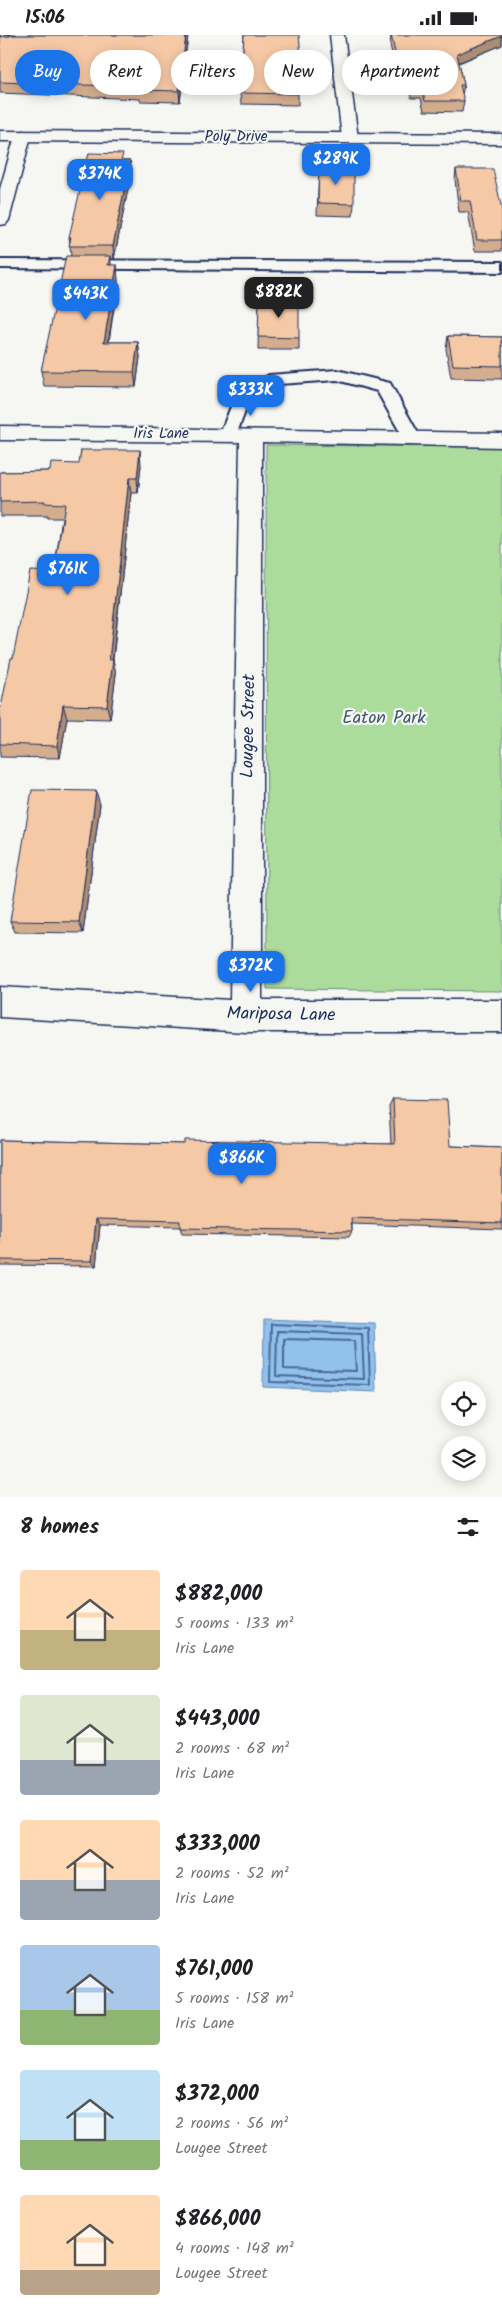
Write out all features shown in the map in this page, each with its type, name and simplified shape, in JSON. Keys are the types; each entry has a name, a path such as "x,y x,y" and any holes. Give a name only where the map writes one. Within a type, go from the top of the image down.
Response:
{"street":[{"path":"0,43 5,43 8,35"},
{"path":"337,35 350,138"},
{"name":"Poly Drive","path":"0,135 502,139"},
{"path":"0,220 23,136"},
{"name":"Iris Lane","path":"0,433 412,437 502,440"},
{"name":"Lougee Street","path":"240,435 246,1017"},
{"name":"Mariposa Lane","path":"0,1002 246,1017 502,1016"}],"lane":[{"path":"0,264 502,267"},
{"path":"240,435 242,398 275,379 337,375 384,387 412,437"}],"green space":[{"name":"Eaton Park","path":"266,445 502,447 502,991 267,989"}],"water":[{"path":"264,1319 374,1323 376,1392 263,1387"}],"building":[{"path":"186,35 184,50 171,50 171,91 161,91 161,50 90,50 90,85 80,85 80,50 15,50 15,83 0,82 0,37"},
{"path":"244,35 299,35 300,50 264,50 264,93 254,93 254,50 243,50"},
{"path":"391,35 502,35 458,54 458,50 394,50"},
{"path":"458,58 464,85 460,85 464,101 425,101 424,95 458,95"},
{"path":"89,153 123,154 121,161 130,161 113,246 69,246 71,237 69,237"},
{"path":"319,167 354,168 354,204 318,203"},
{"path":"456,169 493,169 502,210 502,240 477,240 470,201 461,201"},
{"path":"66,256 110,256 108,265 117,265 104,342 138,342 134,372 41,371"},
{"path":"259,300 299,300 299,338 258,337"},
{"path":"448,336 502,337 502,366 453,365"},
{"path":"81,450 140,450 137,478 129,478 109,660 113,660 107,706 63,705 57,746 0,744 0,712 30,571 54,572 65,504 44,503 45,501 0,502 0,472 50,471 51,463 79,464"},
{"path":"32,790 96,791 79,922 10,921"},
{"path":"393,1099 447,1100 450,1146 502,1148 502,1223 351,1218 352,1231 180,1228 180,1221 96,1219 92,1261 0,1260 0,1140 184,1144 185,1140 395,1144"}]}
